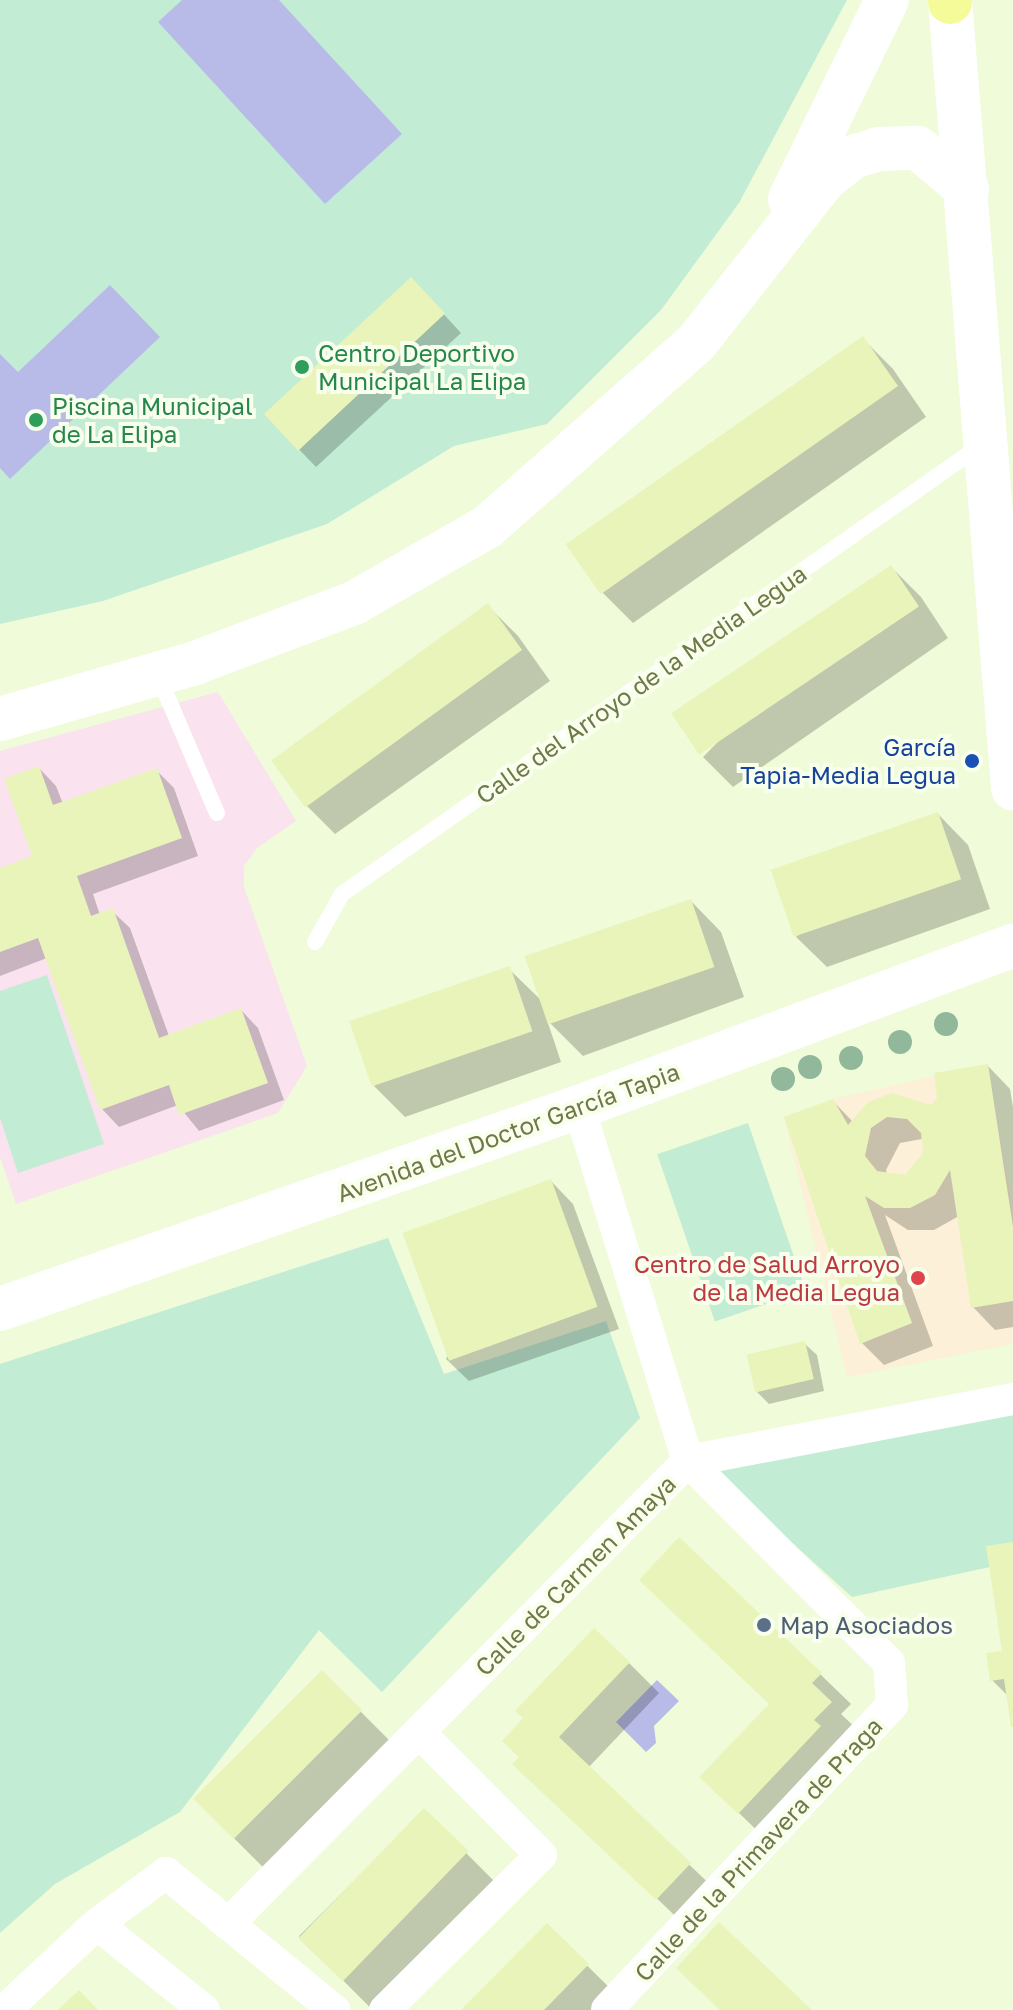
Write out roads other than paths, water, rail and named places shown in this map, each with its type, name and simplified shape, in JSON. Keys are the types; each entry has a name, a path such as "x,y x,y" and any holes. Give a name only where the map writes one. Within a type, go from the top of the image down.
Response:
{"street":[{"path":"762,254 844,93 887,0"},
{"path":"950,1 1013,788"},
{"path":"844,93 848,118 880,149"},
{"path":"0,719 158,673 354,603 487,527 696,343 762,254 825,179 853,157 880,149 918,148 967,189"},
{"path":"986,458 1013,537"},
{"name":"Avenida del Doctor García Tapia","path":"0,1309 579,1107 1013,946"},
{"name":"Calle de la Primavera de Praga","path":"579,1107 688,1461 889,1663 892,1705 620,2005"},
{"name":"Calle de Carmen Amaya","path":"228,1924 688,1461 1013,1399"},
{"path":"385,2010 541,1855 419,1732"},
{"path":"5,2010 97,1924 166,1873 334,2010"},
{"path":"97,1924 204,2010"}],"lane":[{"name":"Calle del Arroyo de la Media Legua","path":"315,942 342,894 986,458"},
{"path":"158,673 217,813"}],"water":[{"path":"182,0 279,0 402,134 325,204 158,22"},
{"name":"Piscina Municipal de La Elipa","path":"110,285 160,337 10,479 0,468 0,354 18,372"},
{"path":"657,1680 679,1701 654,1726 656,1743 646,1752 616,1722"}],"place":[{"name":"Centro Deportivo Municipal La Elipa","path":"302,367"},
{"name":"Piscina Municipal de La Elipa","path":"36,420"},
{"name":"García Tapia-Media Legua","path":"972,761"},
{"name":"Centro de Salud Arroyo de la Media Legua","path":"918,1278"},
{"name":"Map Asociados","path":"764,1625"}]}
